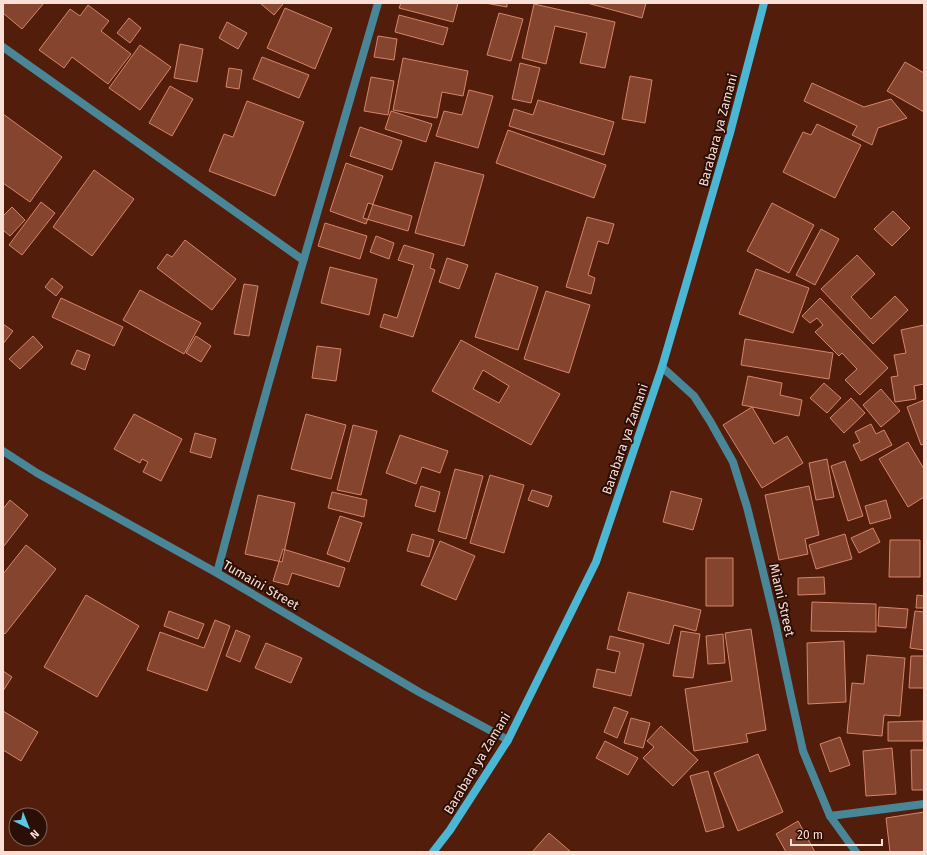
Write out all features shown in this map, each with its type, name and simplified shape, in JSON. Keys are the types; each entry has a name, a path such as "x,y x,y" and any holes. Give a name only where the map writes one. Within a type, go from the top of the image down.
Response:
{"street":[{"path":"217,573 244,470 303,260 378,3"},
{"name":"Barabara ya Zamani","path":"433,852 450,830 508,740 596,562 662,366 730,133 764,3"},
{"path":"3,47 303,260"},
{"name":"Miami Street","path":"662,366 694,396 733,462 747,507 760,558 803,751 830,816 856,852"},
{"name":"Tumaini Street","path":"3,451 37,473 217,573 420,692 508,740"},
{"path":"830,816 924,804"}],"building":[{"path":"3,3 44,3 22,29 3,13"},
{"path":"260,3 282,3 283,4 274,15"},
{"path":"401,3 458,3 453,22 399,8"},
{"path":"485,3 507,3 507,7"},
{"path":"587,3 646,3 642,18"},
{"path":"534,4 615,22 605,68 580,63 587,33 555,26 546,64 522,58"},
{"path":"88,5 109,21 101,31 131,54 108,84 72,57 64,68 39,50 70,9 80,16"},
{"path":"285,8 332,28 315,69 267,48"},
{"path":"499,13 523,19 511,61 487,55"},
{"path":"399,15 448,28 443,45 395,32"},
{"path":"129,18 141,28 130,43 117,33"},
{"path":"227,22 247,33 238,49 219,38"},
{"path":"378,36 397,39 394,60 374,57"},
{"path":"180,44 203,49 197,82 174,78"},
{"path":"140,45 171,67 140,110 109,88"},
{"path":"262,57 309,75 299,98 253,79"},
{"path":"403,58 468,71 463,96 442,92 437,118 393,110"},
{"path":"905,62 924,73 924,112 887,91"},
{"path":"520,63 540,68 531,103 512,99"},
{"path":"229,68 242,70 239,89 226,87"},
{"path":"630,76 652,80 645,123 622,119"},
{"path":"371,77 394,81 388,115 364,111"},
{"path":"812,83 864,107 891,99 907,118 878,128 872,145 852,135 857,126 804,101"},
{"path":"170,86 193,99 172,136 149,123"},
{"path":"469,90 493,96 478,148 436,136 444,111 462,115"},
{"path":"538,100 614,122 604,155 509,126 514,109 533,115"},
{"path":"247,101 304,122 275,196 209,171 224,134 233,137"},
{"path":"391,111 432,124 426,142 385,129"},
{"path":"3,114 62,157 30,202 3,183"},
{"path":"817,124 861,145 835,198 783,172 803,132 811,135"},
{"path":"360,127 402,141 392,170 350,156"},
{"path":"508,130 606,165 594,198 496,163"},
{"path":"435,162 484,175 464,246 415,233"},
{"path":"346,163 383,176 366,224 330,211"},
{"path":"94,170 134,199 92,256 53,227"},
{"path":"41,202 55,213 22,255 9,245"},
{"path":"368,203 412,216 408,231 363,218"},
{"path":"772,203 814,225 789,273 747,251"},
{"path":"12,207 25,220 10,236 3,230 3,216"},
{"path":"893,211 910,228 892,246 874,229"},
{"path":"587,217 614,224 608,244 598,241 588,275 595,278 591,294 566,287"},
{"path":"325,223 367,236 360,259 318,246"},
{"path":"821,229 839,239 815,285 796,275"},
{"path":"376,236 394,243 389,259 370,252"},
{"path":"185,240 236,279 212,310 157,268 167,254 172,257"},
{"path":"404,245 434,254 430,268 435,270 413,337 380,327 384,314 397,318 414,265 398,260"},
{"path":"857,255 875,274 851,297 871,319 895,296 908,310 873,344 821,289"},
{"path":"447,258 468,265 459,289 439,282"},
{"path":"330,267 377,279 369,315 321,303"},
{"path":"756,269 809,288 793,333 739,314"},
{"path":"496,273 538,287 518,350 475,337"},
{"path":"52,278 63,287 56,296 45,287"},
{"path":"244,284 258,286 249,336 234,334"},
{"path":"140,290 201,323 184,354 123,320"},
{"path":"546,291 590,305 569,373 524,359"},
{"path":"61,298 123,327 114,346 52,317"},
{"path":"820,298 888,368 860,395 845,380 857,369 842,353 839,356 815,332 823,325 817,318 810,323 802,316"},
{"path":"3,324 13,331 3,344"},
{"path":"924,325 924,384 914,386 916,399 895,402 891,377 898,376 894,355 906,353 901,330"},
{"path":"33,336 43,347 20,369 9,359"},
{"path":"196,336 211,346 201,362 186,353"},
{"path":"745,339 833,353 829,379 741,365"},
{"path":"461,340 560,394 531,445 432,391","holes":["483,370 509,386 499,403 473,389"]},
{"path":"317,346 341,349 336,381 312,378"},
{"path":"77,350 90,355 85,370 71,364"},
{"path":"748,376 782,383 780,395 802,400 799,416 742,405"},
{"path":"824,383 841,398 827,413 810,398"},
{"path":"881,389 900,411 881,427 863,405"},
{"path":"851,398 865,413 844,433 830,418"},
{"path":"924,400 924,444 921,445 907,407"},
{"path":"752,407 774,444 787,436 803,463 762,488 723,425"},
{"path":"134,414 182,439 161,481 143,472 148,462 142,459 140,463 114,449"},
{"path":"306,414 346,425 331,479 291,469"},
{"path":"871,424 876,434 884,430 892,445 861,461 853,445 860,442 855,432"},
{"path":"353,425 377,431 361,495 337,490"},
{"path":"195,433 216,439 211,458 190,452"},
{"path":"400,435 448,451 440,473 422,467 416,484 386,473"},
{"path":"908,442 924,469 924,497 908,507 879,459"},
{"path":"827,459 834,497 816,500 809,463"},
{"path":"845,461 863,516 848,521 831,466"},
{"path":"455,469 483,476 466,539 438,531"},
{"path":"490,475 524,485 504,553 470,543"},
{"path":"421,486 440,492 435,512 415,506"},
{"path":"809,486 819,535 805,539 808,554 779,560 765,495"},
{"path":"532,490 552,496 548,507 528,500"},
{"path":"671,491 702,499 693,530 663,522"},
{"path":"332,492 367,500 364,517 328,508"},
{"path":"258,495 295,503 282,562 245,554"},
{"path":"10,500 28,515 3,546 3,509"},
{"path":"886,500 891,518 870,524 865,506"},
{"path":"340,516 362,523 349,562 327,554"},
{"path":"873,528 880,542 859,553 851,538"},
{"path":"412,534 434,540 429,557 407,551"},
{"path":"845,534 852,559 816,569 809,545"},
{"path":"890,540 920,540 920,577 889,577"},
{"path":"440,541 475,556 456,600 421,585"},
{"path":"26,545 56,569 5,634 3,632 3,574"},
{"path":"283,549 345,568 339,587 292,573 288,585 273,581"},
{"path":"706,558 733,558 733,606 706,606"},
{"path":"824,577 825,594 798,595 798,578"},
{"path":"628,592 701,610 696,631 674,625 669,644 618,630"},
{"path":"86,595 139,626 97,697 44,667"},
{"path":"917,595 924,596 924,608 916,608"},
{"path":"812,602 876,604 876,632 811,631"},
{"path":"879,607 908,609 906,628 878,626"},
{"path":"169,611 204,624 198,639 164,626"},
{"path":"915,611 924,612 924,650 910,648"},
{"path":"215,620 230,626 207,691 147,670 160,632 204,648"},
{"path":"751,629 766,730 746,734 748,742 694,751 685,689 732,681 725,633"},
{"path":"236,630 250,636 240,662 226,656"},
{"path":"681,631 700,634 693,678 673,676"},
{"path":"723,634 725,663 708,664 706,636"},
{"path":"610,636 644,644 631,696 593,687 597,669 615,673 620,652 607,649"},
{"path":"844,641 846,702 808,704 807,643"},
{"path":"266,643 302,658 291,683 255,668"},
{"path":"867,655 905,658 900,716 884,715 882,736 847,733 852,683 864,684"},
{"path":"911,656 924,656 924,688 909,688"},
{"path":"3,671 12,677 3,691"},
{"path":"614,707 628,712 617,738 604,732"},
{"path":"3,711 38,732 21,761 3,750"},
{"path":"631,718 650,723 643,748 624,743"},
{"path":"923,721 923,741 888,741 888,722"},
{"path":"661,726 698,760 673,786 643,758 654,747 647,741"},
{"path":"840,737 850,765 830,772 820,744"},
{"path":"605,741 638,758 628,775 596,758"},
{"path":"892,748 896,794 866,796 863,751"},
{"path":"911,750 924,750 924,790 912,790"},
{"path":"758,754 783,812 738,831 714,773"},
{"path":"708,771 724,827 706,832 690,776"},
{"path":"924,812 924,852 890,852 886,818"},
{"path":"798,821 815,852 786,852 776,834"},
{"path":"549,833 571,852 532,852"}]}
